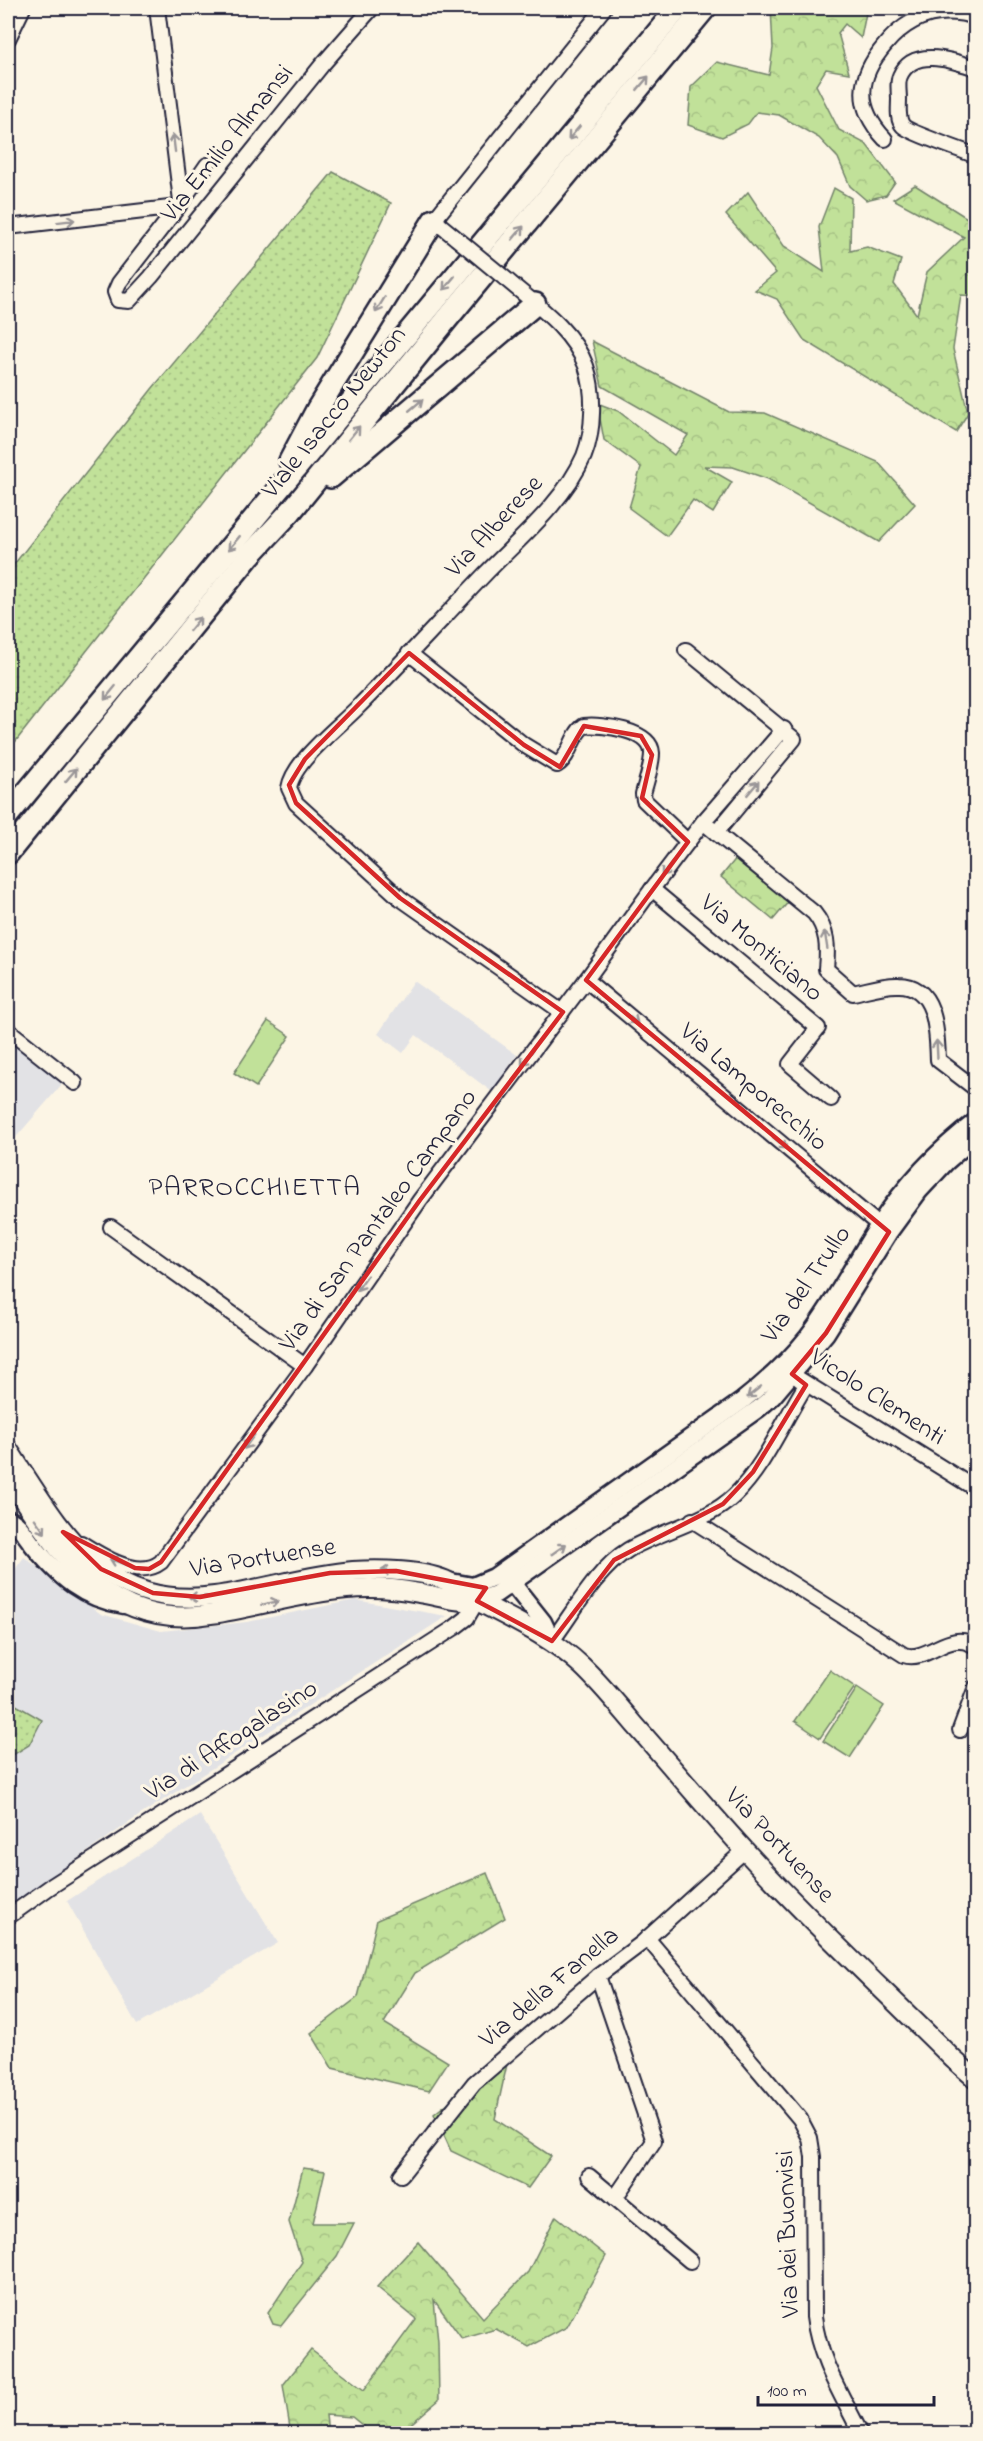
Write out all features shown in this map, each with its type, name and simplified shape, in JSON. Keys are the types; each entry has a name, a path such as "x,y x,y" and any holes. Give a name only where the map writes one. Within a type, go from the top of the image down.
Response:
{"highway":[{"name":"Viale Isacco Newton","path":"8,815 678,8"},
{"name":"Viale Isacco Newton","path":"8,853 250,555 291,511 705,8"},
{"path":"271,497 318,408 434,220"},
{"path":"291,511 535,304"},
{"path":"8,799 36,780"},
{"path":"8,870 34,820"}],"main road":[{"name":"Via Portuense","path":"8,1449 63,1532 85,1556 111,1576 141,1590 173,1597 216,1596 310,1576 361,1570 396,1571 448,1581 477,1600 552,1641 591,1675 745,1850 939,2046 975,2079"},
{"name":"Via Portuense","path":"8,1477 47,1535 72,1566 101,1590 129,1606 168,1614 203,1615 320,1592 368,1588 407,1591 458,1602 477,1600"}],"street":[{"path":"8,39 23,8"},
{"path":"157,8 179,204"},
{"path":"434,220 604,8"},
{"name":"Via Emilio Almansi","path":"179,204 119,284 115,292 118,300 129,301 151,277 368,10"},
{"path":"885,139 869,118 863,97 866,73 876,54 905,24 921,17 946,11 975,17"},
{"path":"975,68 932,57 917,61 906,68 900,76 899,88 899,119 903,126 975,156"},
{"path":"8,227 179,204 207,165"},
{"name":"Via Alberese","path":"434,220 535,304 566,334 585,365 591,389 591,415 584,457 548,508 305,759 290,782 290,793 296,803 400,898 562,1012"},
{"path":"686,650 794,739 716,832"},
{"path":"410,653 524,745 557,765 563,761 579,729 584,726 633,732 641,736 647,741 652,755 643,794 644,800 688,842"},
{"name":"Via di San Pantaleo Campano","path":"63,1532 100,1555 127,1565 143,1569 158,1565 304,1366 420,1200 652,889 703,822 784,729"},
{"path":"703,822 814,914 824,930 828,947 826,969 853,993 899,985 914,989 924,997 935,1017 938,1060 975,1089"},
{"name":"Via Monticiano","path":"652,889 818,1028 790,1064 831,1099"},
{"name":"Via Lamporecchio","path":"586,980 884,1229"},
{"path":"8,1030 75,1083"},
{"name":"Via del Trullo","path":"477,1600 496,1594 512,1583 666,1465 742,1401 788,1369 831,1326 902,1193 930,1161 975,1121"},
{"name":"Via del Trullo","path":"884,1229 952,1155 975,1136"},
{"path":"111,1227 304,1366"},
{"name":"Via del Trullo","path":"448,1581 473,1586 494,1577 765,1403 788,1369"},
{"name":"Vicolo Clementi","path":"788,1369 806,1385 975,1490"},
{"path":"552,1641 614,1560 633,1547 727,1501 741,1488 761,1462 806,1385"},
{"path":"765,1403 787,1415"},
{"path":"8,1519 20,1527 48,1564 67,1582 92,1597 129,1606"},
{"path":"692,1520 904,1655 914,1656 962,1640 975,1647"},
{"name":"Via del Trullo","path":"477,1600 494,1577"},
{"name":"Via Portuense","path":"512,1583 543,1623 552,1641"},
{"name":"Via di Affogalasino","path":"8,1917 50,1887 454,1628 467,1618 477,1600"},
{"path":"960,1730 975,1687"},
{"name":"Via della Fanella","path":"401,2175 474,2083 598,1976 647,1938 745,1850"},
{"name":"Via dei Buonvisi","path":"647,1938 800,2119 808,2133 813,2157 816,2334 823,2357 861,2433"},
{"path":"598,1976 654,2141 615,2198"},
{"path":"589,2176 690,2261"}],"highlighted area":[{"path":"409,653 524,745 560,767 584,726 641,736 652,755 642,798 688,842 586,980 889,1232 826,1333 792,1374 806,1385 753,1472 723,1504 614,1560 552,1641 477,1601 486,1588 396,1571 330,1573 200,1597 153,1593 101,1569 63,1532 135,1568 149,1569 161,1562 420,1200 563,1012 400,898 296,803 289,785 305,759"}],"shaded area":[{"path":"414,981 517,1055 508,1068 513,1072 495,1094 416,1035 403,1053 378,1034"},
{"path":"8,1040 63,1083 11,1143 8,1141"},
{"path":"24,1557 101,1614 161,1631 247,1622 355,1600 447,1616 140,1815 8,1907 8,1758 29,1745 24,1724 8,1710 8,1579"},
{"path":"200,1815 278,1943 137,2025 67,1901"}],"green space":[{"path":"771,8 867,8 861,38 845,24 838,33 849,73 826,69 816,85 839,130 866,144 895,182 886,195 866,200 850,186 838,158 819,138 779,115 757,112 748,124 722,137 688,125 691,87 717,62 769,75 773,48"},
{"path":"333,172 391,203 317,358 8,751 8,572 152,389"},
{"path":"915,185 975,223 975,296 961,295 953,349 968,413 956,432 804,340 777,299 755,290 776,273 726,215 748,192 784,246 824,272 819,227 834,188 851,198 850,251 867,247 901,260 894,284 917,315 927,272 964,237 893,199"},
{"path":"592,341 729,412 765,413 878,462 915,504 879,542 768,479 733,467 704,466 732,482 713,513 693,500 667,536 629,508 641,467 604,440 597,403 618,411 674,455 688,435 602,386"},
{"path":"737,857 790,900 773,920 721,877"},
{"path":"268,1021 290,1036 256,1087 234,1073"},
{"path":"830,1670 855,1687 820,1738 795,1721"},
{"path":"857,1688 884,1706 850,1758 823,1741"},
{"path":"16,1705 42,1720 29,1745 8,1758 8,1711"},
{"path":"487,1873 505,1918 415,1973 384,2023 448,2062 429,2091 332,2068 311,2033 358,1997 377,1920"},
{"path":"509,2055 495,2119 551,2156 528,2188 451,2151 434,2114"},
{"path":"303,2168 325,2171 313,2223 354,2223 337,2256 281,2326 273,2324 268,2313 302,2262 289,2222"},
{"path":"556,2216 606,2256 567,2327 529,2347 496,2329 462,2339 434,2300 438,2342 439,2400 400,2433 372,2433 352,2417 326,2415 328,2433 280,2433 290,2428 283,2385 311,2350 364,2390 416,2319 377,2287 418,2242 483,2318 528,2272"}],"district":[{"name":"PARROCCHIETTA","path":"255,1188"}]}
